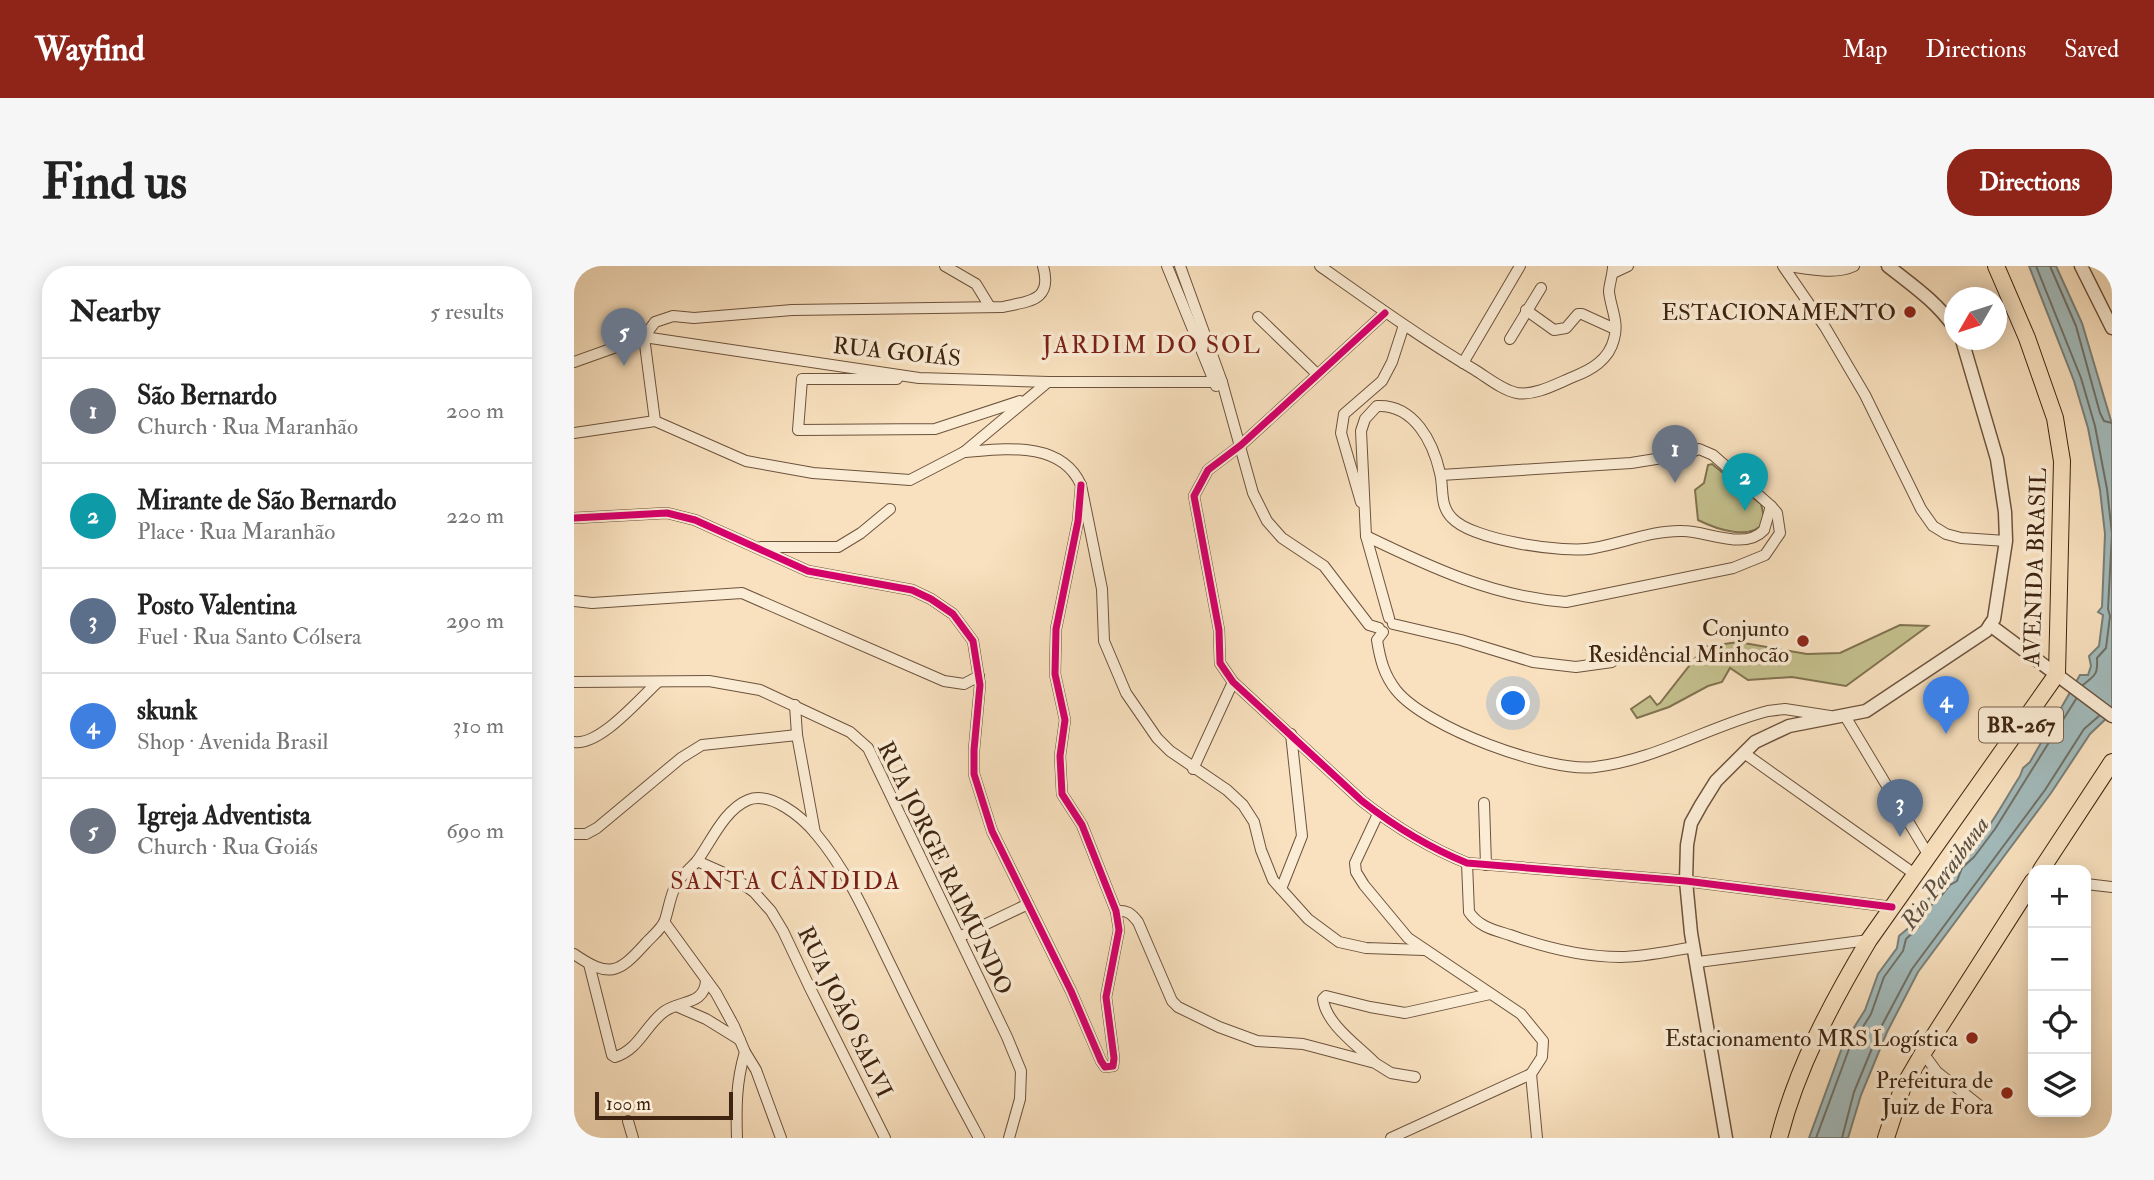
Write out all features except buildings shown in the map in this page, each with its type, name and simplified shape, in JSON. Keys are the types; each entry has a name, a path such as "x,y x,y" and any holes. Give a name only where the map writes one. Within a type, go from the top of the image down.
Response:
{"highway":[{"name":"AVENIDA BRASIL","path":"1779,1138 1793,1091 1842,985 1869,940 2057,674 2062,461 2055,418 2027,338 1996,266"},
{"path":"2044,865 2112,762"},
{"path":"1886,1138 1902,1090 1923,1053 2028,889"}],"street":[{"path":"945,266 976,284 990,307"},
{"path":"655,421 644,337 656,322 673,316 694,318 792,310 1003,307 1035,300 1042,293 1046,284 1043,266"},
{"path":"1167,266 1193,317 1229,408 1252,493 1267,521 1282,538 1324,566 1377,631"},
{"path":"1180,266 1193,317"},
{"path":"1320,266 1385,313 1463,363 1518,393 1537,392 1588,371 1609,352 1614,340 1616,321 1609,291 1613,269 1628,266"},
{"path":"1463,363 1520,266"},
{"path":"1786,266 1822,270 1849,269 1854,266"},
{"path":"1786,266 1866,395 1920,509 1933,526 1946,534 1961,538 2006,541"},
{"path":"1888,266 1944,313"},
{"path":"2081,266 2112,328"},
{"path":"1510,339 1541,288"},
{"path":"1526,310 1554,330 1566,328 1578,314 1615,330"},
{"path":"1385,313 1241,445 1208,470 1194,496 1219,629 1220,663 1233,682 1378,814 1443,853 1467,863 1685,881 1892,907"},
{"path":"1258,317 1317,374"},
{"path":"1366,516 1341,433 1344,414 1382,381 1392,362 1404,325"},
{"name":"RUA GOIÁS","path":"574,362 644,337 919,378 1049,382 1218,382"},
{"path":"1612,662 1576,667 1533,662 1382,619 1377,631 1380,661 1387,676 1395,690 1417,710 1501,748 1563,767 1596,767 1630,760 1768,712 1785,709 1845,716 1866,711 1986,631 1994,619 2006,541 2006,512 1997,459 1965,350"},
{"path":"919,378 802,379 798,430 935,429 1027,399"},
{"path":"574,433 655,421 746,461 813,473 910,480 964,452 1049,382"},
{"path":"1391,621 1366,536 1361,431 1365,419 1377,406 1388,405 1399,409 1420,426 1429,440 1441,475 1446,510 1453,520 1475,532 1547,548 1591,549 1680,530 1748,539 1764,530 1771,506"},
{"path":"964,452 1019,448 1053,457 1075,473 1081,485 1102,589 1104,641 1126,693 1157,738 1243,805 1254,822 1273,880 1308,919 1339,942 1366,948 1424,950"},
{"path":"1366,536 1461,579 1543,601 1566,602 1752,561 1765,555 1780,533 1777,513 1771,506 1720,461 1699,449 1687,454 1631,463 1441,475"},
{"path":"574,518 667,513 695,520 808,571 912,590 953,614 973,641 980,685 974,774 992,831 1071,990 1105,1067 1113,1066 1106,997 1119,930 1115,911 1082,825 1062,794 1060,756 1065,720 1055,674 1056,629 1078,521 1081,485"},
{"path":"757,547 838,547 861,533 890,509"},
{"path":"574,601 592,603 742,593 944,681 964,684 979,676"},
{"path":"1990,625 2112,716"},
{"name":"RUA JORGE RAIMUNDO","path":"574,682 709,681 760,690 850,732 868,748 1021,1071 1020,1099 1009,1138"},
{"path":"574,743 589,741 614,723 658,682"},
{"path":"1194,769 1233,682"},
{"path":"795,705 797,735 815,833"},
{"path":"1726,1138 1685,881 1691,823 1716,780 1755,742 1778,729 1830,716"},
{"path":"1845,716 1929,856"},
{"path":"1281,889 1302,836 1290,733"},
{"path":"574,834 586,834 597,828 681,758 702,746 797,735"},
{"path":"1744,753 1916,875"},
{"path":"574,954 589,964 610,970 619,969 628,963 665,923 676,884 732,812 748,800 767,800 785,808 815,833 848,882 939,1066 979,1138"},
{"path":"1484,803 1486,865"},
{"path":"1378,814 1355,863 1356,872 1386,914 1408,938 1424,950 1521,1014 1543,1041 1542,1057 1531,1074 1391,1138"},
{"name":"RUA JOÃO SALVI","path":"696,861 733,877 754,892 771,911 783,930 885,1138"},
{"path":"1467,863 1469,912 1486,927 1551,950 1583,954 1621,957 1694,947"},
{"path":"2091,885 2112,887"},
{"path":"959,937 1028,904"},
{"path":"1115,911 1125,910 1138,922 1172,1001 1178,1007 1256,1041 1303,1044 1375,1063"},
{"path":"665,923 706,980 741,1040 756,1070 781,1138"},
{"path":"1698,962 1869,940"},
{"path":"589,964 612,1055 619,1056 633,1047 660,1014 702,995 706,980"},
{"path":"1415,1077 1391,1073 1375,1063 1330,1017 1323,999 1326,996 1405,1013 1490,994"},
{"path":"676,1006 706,1019 741,1040"},
{"path":"737,1138 737,1079 745,1052"},
{"path":"1923,1053 1937,1072 1980,1106"},
{"path":"1531,1074 1537,1138"},
{"path":"628,1121 633,1138"}],"shaded area":[{"path":"1712,464 1761,504 1765,521 1759,527 1752,531 1733,532 1698,520 1695,490 1704,483 1708,465"},
{"path":"1900,625 1928,626 1846,686 1792,677 1748,680 1730,668 1722,682 1708,686 1669,707 1637,718 1631,709 1650,696 1657,705 1660,703 1704,647 1738,642 1807,654 1840,653"}],"water":[{"name":"Rio Paraibuna","path":"2029,266 2056,266 2082,323 2112,424 2112,713 2090,734 2051,793 1918,972 1887,1032 1861,1095 1848,1138 1809,1138 1843,1045 1865,1010 1878,974 1897,948 1899,936 1912,925 1920,904 1933,896 1942,885 1942,879 1952,877 1953,859 1960,860 1986,831 2080,675 2088,675 2091,666 2089,656 2099,646 2103,615 2098,612 2102,607 2105,534 2100,490 2088,428 2074,381"}],"cycle path":[{"path":"1385,313 1241,445 1208,470 1194,496 1219,630 1220,663 1233,682 1362,801 1413,836 1467,863 1686,881 1892,907"},
{"path":"574,518 667,513 695,520 808,571 912,590 953,614 973,641 980,685 974,774 992,831 1071,991 1105,1067 1113,1066 1114,1058 1106,997 1119,930 1116,911 1082,825 1062,794 1060,756 1065,720 1055,674 1056,629 1078,521 1081,485"}],"place":[{"name":"ESTACIONAMENTO","path":"1910,312"},
{"name":"Igreja Adventista","path":"624,366"},
{"name":"São Bernardo","path":"1675,483"},
{"name":"Mirante de São Bernardo","path":"1745,511"},
{"name":"Conjunto Residêncial Minhocão","path":"1803,641"},
{"name":"skunk","path":"1946,734"},
{"name":"Posto Valentina","path":"1900,837"},
{"name":"Estacionamento MRS Logística","path":"1972,1038"},
{"name":"Prefeitura de Juiz de Fora","path":"2007,1093"}],"district":[{"name":"JARDIM DO SOL","path":"1152,345"},
{"name":"SANTA CÂNDIDA","path":"786,881"}]}
